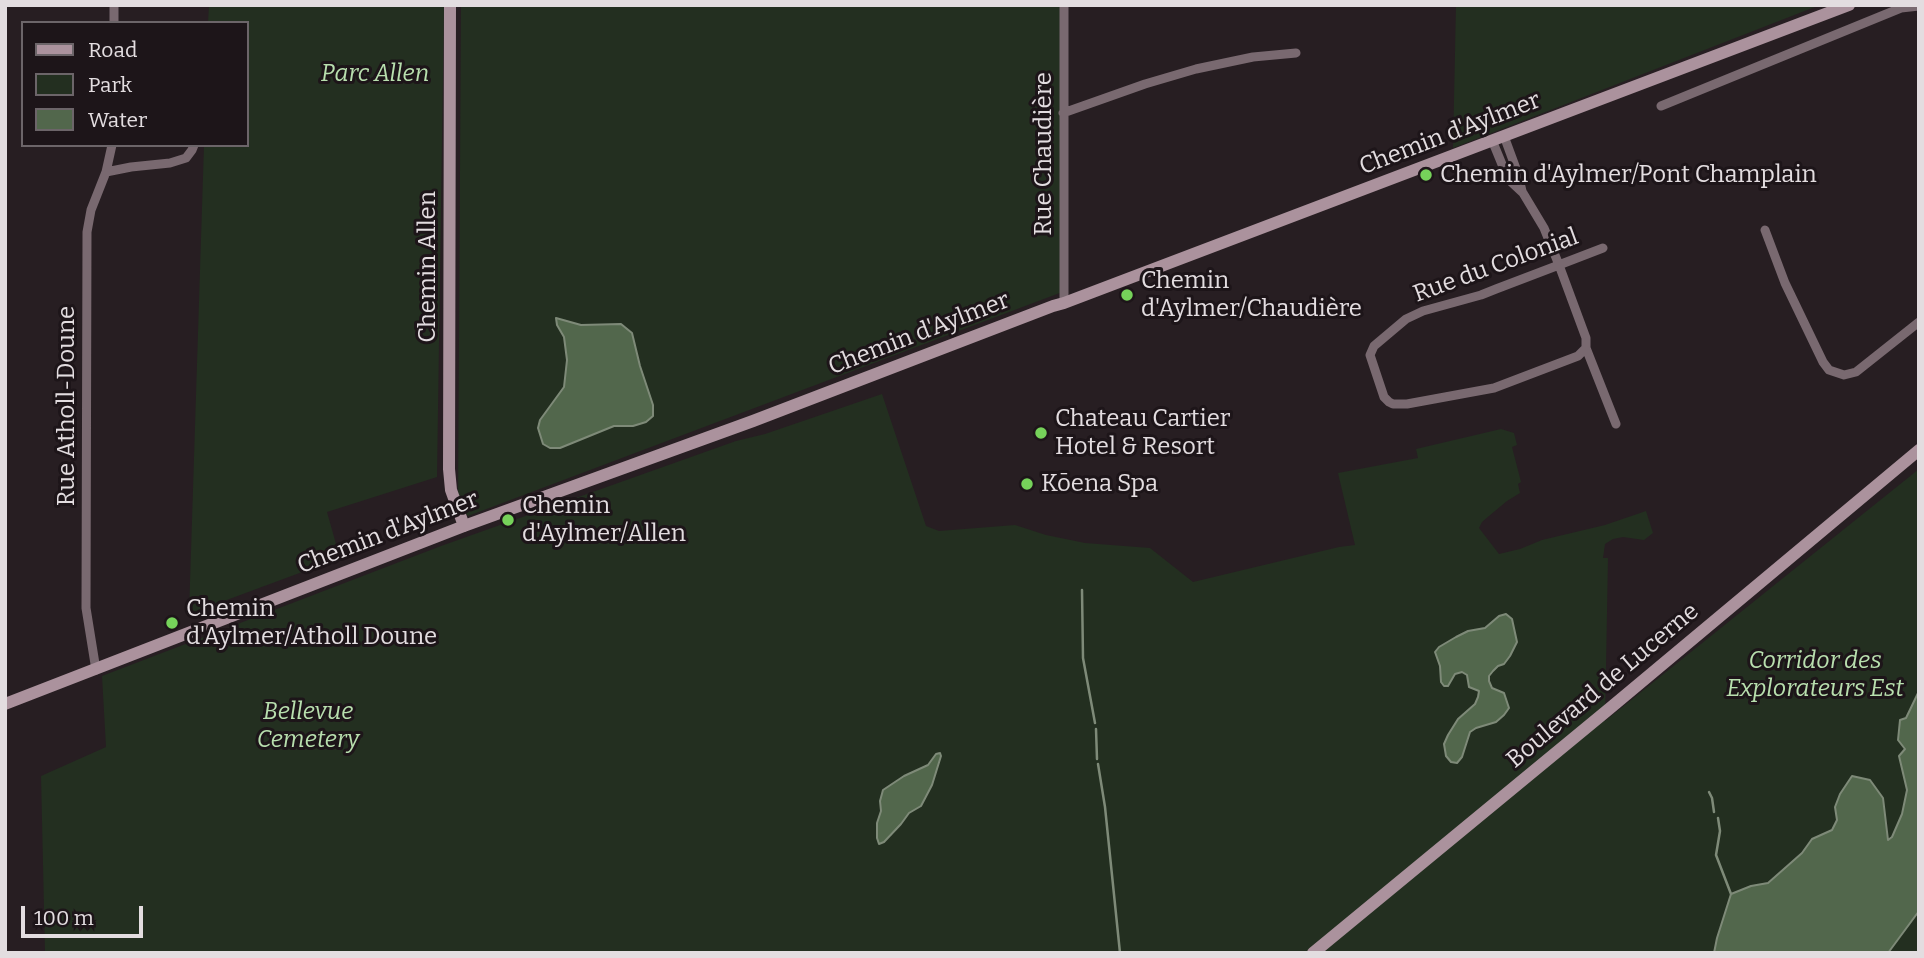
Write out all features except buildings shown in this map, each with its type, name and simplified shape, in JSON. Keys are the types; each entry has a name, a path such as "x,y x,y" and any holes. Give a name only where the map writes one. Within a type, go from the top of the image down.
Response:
{"main road":[{"name":"Chemin Allen","path":"450,5 449,468 451,490 464,526"},
{"name":"Chemin d'Aylmer","path":"5,704 464,526 753,421 1849,5"},
{"name":"Boulevard de Lucerne","path":"1313,953 1919,450"}],"street":[{"name":"Rue Chaudière","path":"1063,303 1064,5"},
{"path":"1661,106 1901,8 1919,6"},
{"path":"1063,113 1196,69 1253,57 1296,53"},
{"path":"1498,138 1508,179 1522,193 1538,217 1559,265 1586,338 1586,348 1616,424"},
{"name":"Rue Atholl-Doune","path":"96,670 86,608 87,232 91,210 106,172 112,147"},
{"path":"106,172 170,163 186,158 193,147"},
{"path":"1765,230 1795,304 1829,370 1844,375 1856,372 1919,321"},
{"name":"Rue du Colonial","path":"1586,348 1578,356 1494,388 1399,405 1384,397 1371,361 1374,345 1417,313 1481,295 1603,248"}],"green space":[{"name":"Parc Allen","path":"209,5 444,5 437,477 327,512 340,558 189,614 204,147 248,147 248,21 208,21"},
{"path":"461,5 1066,5 1065,291 468,516 458,505"},
{"path":"1456,5 1820,5 1453,148"},
{"path":"882,394 926,526 939,531 1015,525 1085,543 1150,548 1193,582 1355,545 1338,473 1418,458 1416,449 1501,429 1514,433 1517,445 1512,447 1521,482 1518,484 1520,493 1489,516 1479,528 1499,554 1646,511 1653,533 1644,540 1623,537 1605,544 1603,558 1608,558 1605,721 1919,469 1919,691 1906,718 1900,720 1898,740 1905,749 1899,756 1907,790 1902,814 1888,840 1887,821 1835,807 1837,820 1832,830 1812,839 1802,852 1767,883 1751,886 1717,937 1714,953 45,953 41,776 106,747 102,676 441,546 736,441 765,434"},
{"path":"1919,911 1919,953 1888,953 1903,933"}],"water":[{"path":"556,318 581,325 621,324 632,333 653,405 653,416 646,422 633,426 614,426 560,448 550,448 543,444 538,428 540,420 564,387 567,360 564,337"},
{"path":"1506,614 1512,619 1517,642 1504,664 1498,666 1489,676 1489,681 1492,688 1504,693 1509,708 1496,722 1470,732 1462,757 1457,763 1451,762 1446,756 1444,744 1458,719 1475,704 1479,691 1469,687 1467,675 1462,672 1455,674 1448,686 1444,686 1435,652 1456,637 1468,631 1485,628 1499,616"},
{"path":"1919,691 1919,911 1888,953 1714,953 1731,894 1768,883 1802,853 1812,839 1832,830 1837,820 1835,807 1852,776 1870,780 1883,798 1888,840 1892,837 1902,814 1907,790 1899,756 1905,749 1898,740 1900,720 1906,718"},
{"path":"940,753 932,785 921,806 909,813 884,842 879,844 877,823 883,790 928,765 936,754"}],"waterway":[{"path":"1082,590 1083,658 1095,723"},
{"path":"1096,729 1097,759"},
{"path":"1098,764 1120,953"},
{"path":"1709,792 1714,812"},
{"path":"1718,818 1720,831 1716,855 1731,894"}],"place":[{"name":"Chemin d'Aylmer/Pont Champlain","path":"1426,175"},
{"name":"Chemin d'Aylmer/Chaudière","path":"1127,295"},
{"name":"Chateau Cartier Hotel & Resort","path":"1041,433"},
{"name":"Kōena Spa","path":"1027,484"},
{"name":"Chemin d'Aylmer/Allen","path":"508,520"},
{"name":"Chemin d'Aylmer/Atholl Doune","path":"172,623"}],"park label":[{"name":"Corridor des Explorateurs Est","path":"1815,675"},
{"name":"Bellevue Cemetery","path":"308,726"}]}
